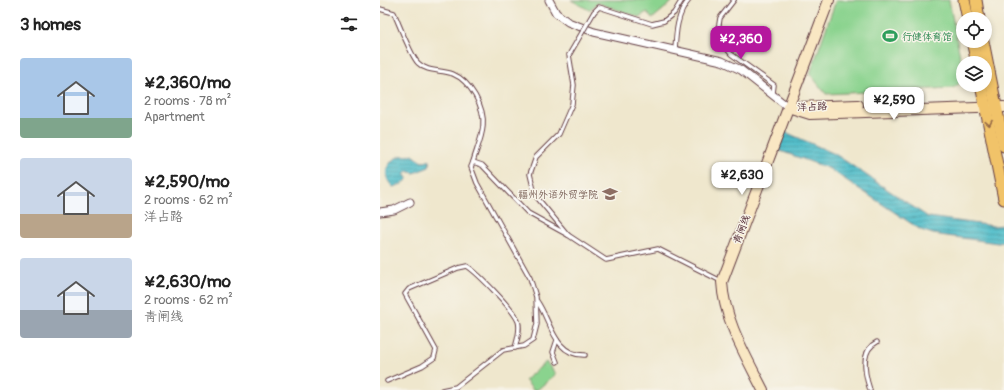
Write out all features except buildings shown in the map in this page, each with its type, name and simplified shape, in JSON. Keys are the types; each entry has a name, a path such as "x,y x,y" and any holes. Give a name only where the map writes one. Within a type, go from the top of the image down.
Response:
{"main road":[{"name":"青闸线","path":"763,390 728,313 723,298 722,282 828,0"},
{"path":"964,0 967,12"},
{"path":"976,0 978,12"},
{"path":"985,48 1004,146"},
{"path":"986,92 995,104 1004,199"},
{"name":"洋占路","path":"788,107 995,104"}],"street":[{"path":"549,0 556,13 568,22 594,32 722,61 741,70 773,93 788,107"},
{"path":"380,212 394,210 410,202"}],"lane":[{"path":"568,235 534,195 530,174 536,158 559,134 572,104 574,85 569,55 594,12 600,7 652,24 664,22 674,13 682,0"},
{"path":"675,50 676,28 685,4 689,0"},
{"path":"734,0 720,18 717,37 731,54 774,85 773,93"},
{"path":"380,9 394,13 417,62 428,70 451,73 462,79 472,89 479,104 483,126 471,167 478,183 530,278 536,300 537,324 533,340 515,348 503,350 456,387 442,390"},
{"path":"472,162 482,165 528,213 568,235 606,260 658,250 722,282"},
{"path":"388,381 422,366 434,358 436,350 404,294 409,289 458,268 467,266 476,272 511,309 518,322 515,348"},
{"path":"536,300 542,308 557,340 565,350 575,355 585,355"},
{"path":"557,340 553,352 557,362"},
{"path":"870,390 864,370 869,350 877,342"}],"green space":[{"path":"571,0 672,0 671,3 652,19 647,12 639,17 598,3 589,10"},
{"name":"行健体育馆","path":"836,0 949,0 956,36 956,48 958,48 960,56 956,56 956,86 953,88 826,94 810,74"},
{"path":"546,362 556,374 537,390 533,390 525,380"}],"water":[{"path":"783,131 835,154 928,217 993,226 1004,225 1004,242 998,243 933,234 921,230 828,168 775,149"},
{"path":"413,155 422,162 430,160 429,167 414,173 407,171 404,174 408,179 402,184 393,187 386,174 388,166 400,156"}],"place":[{"name":"行健体育馆","path":"890,36"},
{"name":"福州外语外贸学院","path":"610,194"}]}
